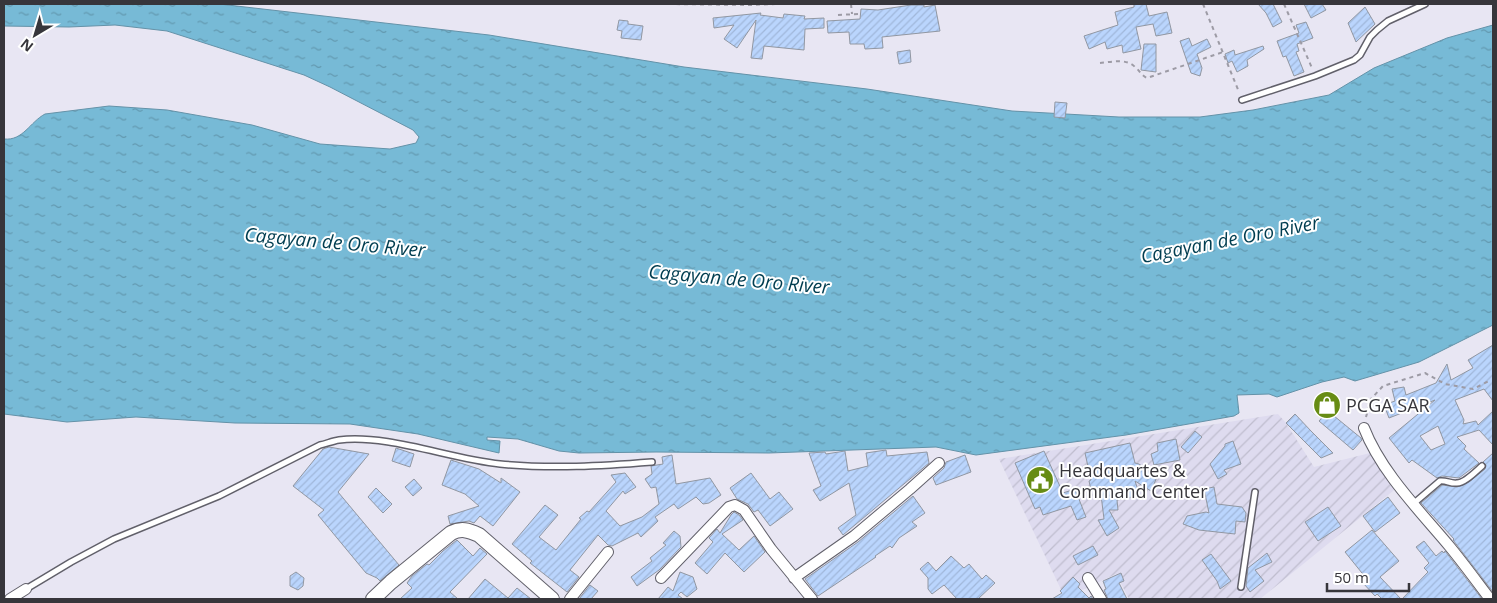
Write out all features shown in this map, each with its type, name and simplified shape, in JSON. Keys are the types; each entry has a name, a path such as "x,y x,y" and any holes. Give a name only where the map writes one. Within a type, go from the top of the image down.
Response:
{"street":[{"path":"1364,428 1379,458 1413,504 1450,547 1490,599"},
{"path":"794,578 854,536 939,463"},
{"path":"661,578 729,507 735,505 744,510 771,549 812,599"},
{"path":"373,599 451,533 459,529 479,534 552,599"},
{"path":"570,599 608,552"},
{"path":"1088,578 1100,599"},
{"path":"10,599 26,589"}],"lane":[{"path":"1242,100 1315,76 1354,60 1360,55 1370,37 1388,21 1425,4"},
{"path":"26,589 114,539 219,496 320,445 338,440 388,443 466,460 537,467 574,467 652,462"},
{"path":"1413,504 1440,481 1461,482 1482,466"},
{"path":"1241,587 1255,492"}],"path":[{"path":"668,4 775,4"},
{"path":"851,4 852,14"},
{"path":"1203,4 1242,100"},
{"path":"1284,4 1315,76"},
{"path":"838,15 858,14"},
{"path":"1100,63 1128,62 1134,65 1147,78 1223,52"},
{"path":"1364,428 1371,399 1383,386 1425,373 1445,384 1473,389 1489,381"}],"shaded area":[{"path":"1278,414 1286,423 1314,467 1370,453 1398,487 1260,599 1129,599 1116,574 1065,598 999,459"}],"water":[{"name":"Cagayan de Oro River","path":"4,4 219,4 489,35 684,67 867,89 1012,111 1119,117 1200,117 1253,110 1329,95 1374,68 1447,38 1493,25 1493,325 1419,362 1355,381 1344,377 1322,382 1277,397 1269,394 1237,395 1239,413 1234,416 1126,435 976,455 936,447 769,453 579,453 559,451 518,439 487,437 487,440 500,441 499,453 418,434 350,424 235,423 136,417 67,422 4,414 4,139 11,139 21,134 45,114 109,106 167,110 252,125 320,144 390,149 416,143 419,137 413,130 304,75 167,31 115,25 69,27 4,26"}],"building":[{"path":"1134,4 1146,4 1149,16 1167,12 1172,33 1156,36 1153,24 1136,27 1141,49 1123,53 1122,45 1107,49 1105,42 1089,49 1084,36 1118,25 1115,12 1134,7"},
{"path":"1258,4 1273,4 1282,22 1273,27 1266,13"},
{"path":"1304,4 1322,4 1326,10 1311,18"},
{"path":"924,5 924,7 935,5 940,31 882,37 883,48 865,49 864,44 850,44 849,32 828,33 827,21 860,19 861,9 878,10"},
{"path":"1365,7 1375,24 1356,42 1348,23"},
{"path":"761,13 760,15 783,18 784,14 805,16 804,19 824,18 824,28 805,29 804,50 764,46 762,59 751,58 756,20 737,48 724,39 734,25 714,28 713,18"},
{"path":"619,20 628,21 628,24 643,26 641,40 621,38 622,31 617,30"},
{"path":"1306,22 1313,38 1297,44 1299,51 1296,52 1304,72 1294,76 1286,56 1283,57 1277,41 1299,33 1296,25"},
{"path":"1189,38 1192,46 1207,39 1211,47 1197,54 1202,68 1200,76 1191,73 1180,41"},
{"path":"1144,44 1156,44 1156,72 1141,70"},
{"path":"1263,46 1264,49 1247,60 1248,66 1237,72 1232,61 1228,63 1225,54 1234,50 1235,55"},
{"path":"910,50 911,62 899,64 897,52"},
{"path":"1055,102 1067,103 1065,118 1054,117"},
{"path":"1493,345 1493,401 1484,389 1455,400 1464,420 1463,424 1476,421 1478,425 1493,411 1493,445 1479,430 1457,437 1466,446 1464,449 1479,463 1459,478 1442,476 1437,478 1412,460 1409,463 1389,438 1435,400 1389,418 1384,405 1395,401 1392,389 1404,387 1406,395 1436,383 1447,364 1451,380 1473,368 1468,360","holes":["1438,426 1445,444 1431,450 1420,436"]},
{"path":"1328,411 1361,438 1362,440 1353,450 1319,421"},
{"path":"1295,414 1333,453 1321,458 1286,423"},
{"path":"1195,431 1202,437 1188,453 1181,447"},
{"path":"1176,439 1180,460 1154,465 1151,454 1158,451 1157,443"},
{"path":"1233,441 1241,464 1224,470 1227,474 1218,479 1210,464 1225,444"},
{"path":"1130,443 1135,463 1157,477 1151,491 1135,481 1140,496 1117,500 1118,510 1109,510 1119,528 1107,536 1098,520 1104,519 1100,487 1091,490 1089,481 1091,480 1085,453"},
{"path":"329,447 369,454 338,492 399,565 380,581 366,573 318,515 324,510 293,486 323,449"},
{"path":"396,448 414,454 410,467 392,461"},
{"path":"886,450 887,456 927,452 929,463 843,535 838,528 856,515 849,483 820,501 813,490 821,486 809,453 825,452 826,454 845,451 848,471 868,466 866,453"},
{"name":"Headquartes & Command Center","path":"1044,451 1063,493 1075,489 1086,517 1077,520 1071,506 1043,515 1040,507 1035,509 1015,463"},
{"path":"1493,453 1493,592 1454,539 1421,503 1442,485 1457,487 1469,482 1485,469 1486,465 1483,462"},
{"path":"672,455 676,484 710,478 721,495 709,503 703,504 696,497 678,509 674,504 655,517 658,521 641,537 638,533 612,546 608,545 598,535 570,570 579,577 567,592 530,563 532,561 512,544 545,505 558,515 539,537 556,550 581,519 579,518 587,511 589,512 616,482 611,475 625,473 636,487 625,494 623,491 606,511 620,526 642,517 659,504 656,487 651,488 645,479 652,474 651,466 663,464 662,457"},
{"path":"965,455 971,472 936,485 933,478 944,468 946,462"},
{"path":"451,460 479,469 501,483 501,478 520,492 493,526 480,516 474,523 469,521 450,524 448,516 479,506 465,494 442,485"},
{"path":"751,473 770,499 779,492 793,509 770,526 758,510 754,512 748,504 737,499 730,488"},
{"path":"414,479 422,488 413,496 405,487"},
{"path":"1214,487 1217,504 1242,507 1246,513 1245,522 1236,521 1235,534 1199,530 1183,524 1187,516 1209,513 1204,489"},
{"path":"376,488 392,504 383,513 368,497"},
{"path":"913,496 925,513 912,522 917,526 899,538 892,548 890,546 818,596 805,579 858,542"},
{"path":"1388,497 1400,513 1375,532 1363,516"},
{"path":"1328,507 1341,526 1318,541 1305,522"},
{"path":"734,512 743,520 722,534 739,550 754,536 765,552 744,572 725,553 707,574 695,563 713,542 709,538 717,529 720,533"},
{"path":"1372,530 1399,561 1380,577 1401,599 1382,599 1377,594 1375,596 1362,582 1366,578 1345,552"},
{"path":"674,531 680,536 681,547 659,570 637,586 631,577 652,561 650,558 666,545 663,543"},
{"path":"457,540 473,556 480,548 487,554 450,592 458,599 400,599 412,588 407,583 412,576 427,564 429,565"},
{"path":"1424,541 1436,556 1445,551 1482,599 1402,599 1428,572 1424,568 1429,563 1416,547"},
{"path":"1093,546 1098,555 1078,565 1073,556"},
{"path":"1267,553 1272,562 1255,570 1264,581 1250,592 1246,586 1248,568"},
{"path":"1211,554 1231,581 1220,589 1217,581 1202,560"},
{"path":"951,556 964,568 969,564 982,579 986,575 995,583 978,599 957,599 944,585 932,594 928,589 928,578 920,569 928,562 936,571"},
{"path":"296,572 304,578 303,586 298,590 290,586 290,576"},
{"path":"680,572 693,577 697,589 687,597 681,592 678,595 683,599 658,599 668,587 673,591"},
{"path":"1121,573 1124,581 1119,583 1127,599 1108,599 1103,581"},
{"path":"1073,577 1080,584 1078,587 1089,598 1091,596 1093,599 1052,599 1062,593 1060,591"},
{"path":"485,579 508,598 517,588 531,599 468,599"},
{"path":"590,585 598,591 591,599 579,599"}],"place":[{"name":"PCGA SAR","path":"1327,405"},
{"name":"Headquartes & Command Center","path":"1040,480"}]}
